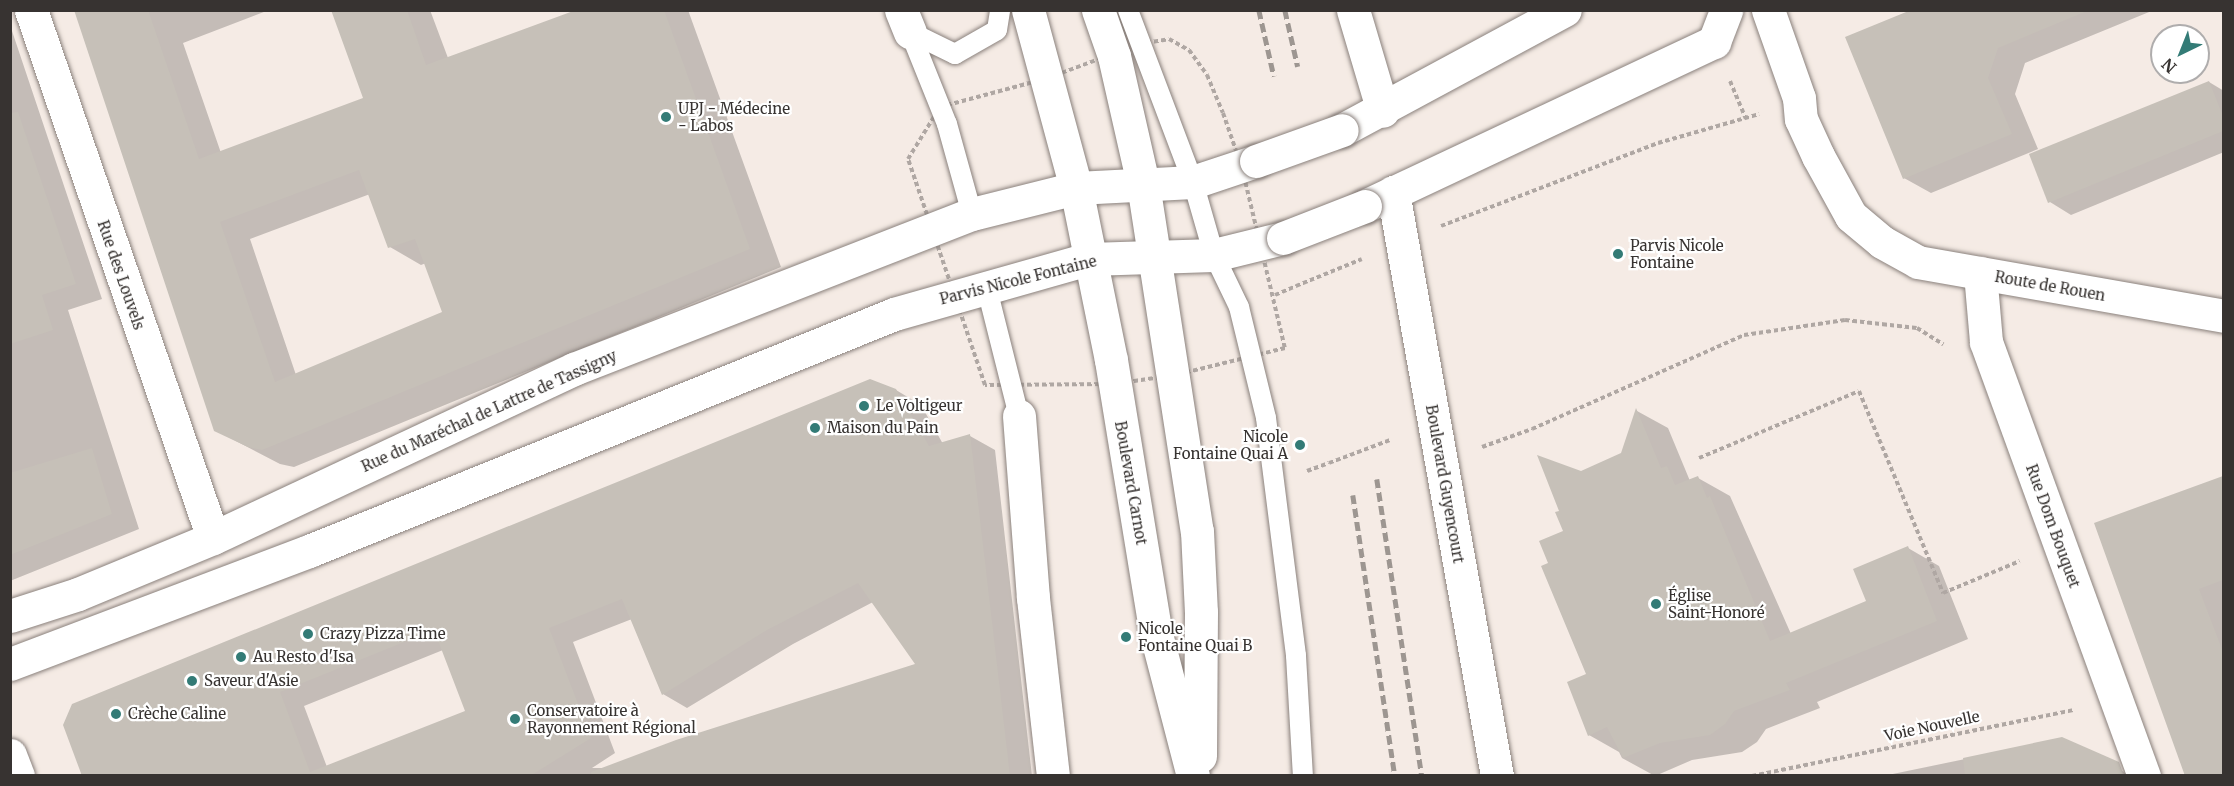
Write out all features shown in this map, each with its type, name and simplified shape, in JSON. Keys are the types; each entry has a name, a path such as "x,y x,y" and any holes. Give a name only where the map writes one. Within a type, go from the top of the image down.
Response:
{"main road":[{"name":"Rue des Louvels","path":"31,10 213,538"},
{"name":"Boulevard Carnot","path":"1028,10 1076,188 1111,360 1156,634 1193,776"},
{"path":"1098,10 1114,56 1157,257 1197,531 1201,612 1200,776"},
{"path":"1353,10 1383,111"},
{"path":"1193,182 1342,130 1383,111 1564,10"},
{"name":"Parvis Nicole Fontaine","path":"10,664 309,551 894,314 987,285 1089,259 1214,255 1283,238 1379,199 1714,42 1726,10"},
{"name":"Route de Rouen","path":"1768,10 1799,98 1801,119 1851,216 1882,242 1918,262 2223,316"},
{"name":"Rue du Maréchal de Lattre de Tassigny","path":"10,616 78,594 213,538 574,369 972,214 1076,188 1193,182"},
{"name":"Boulevard Guyencourt","path":"1379,199 1402,241 1497,776"},
{"name":"Rue Dom Bouquet","path":"1980,273 1986,342 2144,776"},
{"path":"1019,416 1033,598 1053,776"},
{"path":"10,755 18,776"}],"lane":[{"path":"905,21 955,54 997,30 1000,10"},
{"path":"1128,10 1193,182 1214,255 1239,308 1272,446 1296,656 1303,776"},
{"path":"905,21 947,124 972,214"},
{"path":"987,285 1019,416"}],"path":[{"path":"1169,39 1189,50 1207,75 1223,113"},
{"path":"1275,295 1402,241 1658,143 1746,119 1799,98"},
{"path":"1440,454 1483,446 1532,429 1744,335 1845,320 1917,328 1941,344 1986,342"},
{"path":"1699,458 1859,391 1943,593 2060,545"},
{"path":"1329,463 1390,440"},
{"name":"Voie Nouvelle","path":"1752,776 2117,702"}],"building":[{"path":"74,10 148,10 199,159 363,98 331,10 407,10 426,65 576,10 664,10 750,249 262,450 248,447 214,431","holes":["359,170 388,248 415,239 442,312 275,382 220,222"]},
{"path":"1911,10 2087,11 1998,48 1988,78 2012,134 1903,179 1845,37"},
{"path":"2202,84 2210,84 2223,116 2223,131 2048,203 2029,154"},
{"path":"18,112 76,284 42,295 53,330 10,344 10,113"},
{"path":"870,379 896,389 929,446 970,434 1010,776 592,776 591,772 676,740 915,664 858,583 767,630 662,695 622,599 549,628 591,738 530,776 82,776 63,725 72,704","holes":["434,630 465,711 310,772 280,692"]},
{"name":"Église Saint-Honoré","path":"1636,408 1661,468 1667,466 1675,485 1698,476 1707,498 1710,496 1770,641 1866,601 1853,569 1908,546 1937,621 1786,683 1790,690 1734,711 1725,724 1710,735 1660,743 1623,758 1607,727 1588,736 1567,682 1586,674 1541,566 1548,563 1539,541 1563,531 1555,512 1559,511 1537,455 1581,471 1621,453"},
{"path":"92,448 112,514 10,555 10,473"},
{"path":"2223,476 2223,580 2199,589 2223,652 2223,776 2185,776 2094,523"},
{"path":"2062,737 2119,762 2124,776 1965,776 1963,758"}],"railway":[{"path":"1259,10 1274,76"},
{"path":"1285,10 1298,67"},
{"path":"1377,479 1422,776"},
{"path":"1353,495 1395,776"}],"place":[{"name":"UPJ - Médecine - Labos","path":"666,117"},
{"name":"Parvis Nicole Fontaine","path":"1618,254"},
{"name":"Le Voltigeur","path":"864,406"},
{"name":"Maison du Pain","path":"815,428"},
{"name":"Nicole Fontaine Quai A","path":"1300,445"},
{"name":"Église Saint-Honoré","path":"1656,604"},
{"name":"Crazy Pizza Time","path":"308,634"},
{"name":"Nicole Fontaine Quai B","path":"1126,637"},
{"name":"Au Resto d'Isa","path":"241,657"},
{"name":"Saveur d'Asie","path":"192,681"},
{"name":"Crèche Caline","path":"116,714"},
{"name":"Conservatoire à Rayonnement Régional","path":"515,719"}]}
